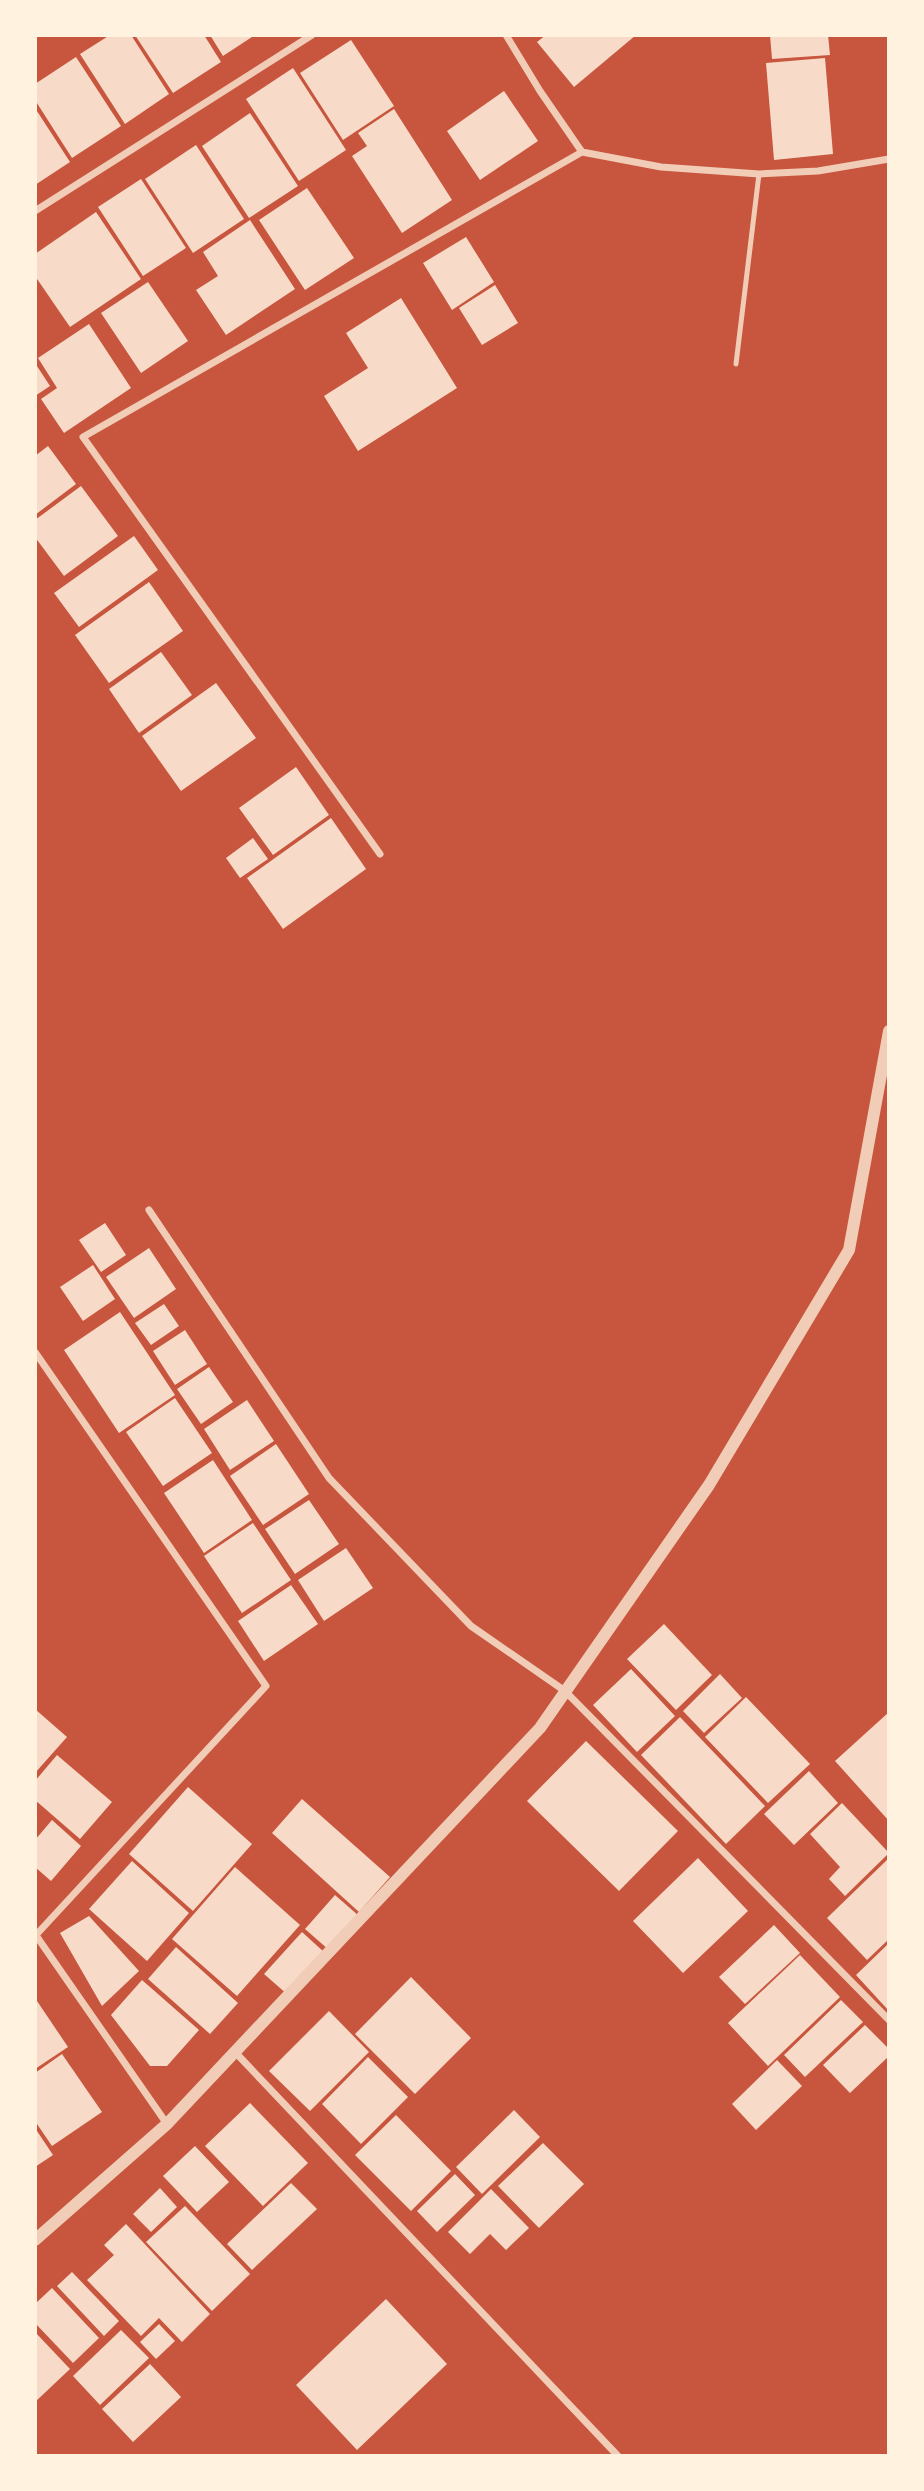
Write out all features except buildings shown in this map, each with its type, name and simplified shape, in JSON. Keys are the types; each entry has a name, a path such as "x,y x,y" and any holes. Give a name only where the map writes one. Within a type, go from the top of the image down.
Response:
{"street":[{"path":"35,211 312,35"},
{"path":"506,35 582,152"},
{"path":"380,854 83,437 582,152 662,167 759,174 818,171 889,159"},
{"path":"35,2240 167,2124 540,1728 709,1485 849,1250 889,1031"},
{"path":"149,1210 329,1478 471,1626 565,1691 889,2020"},
{"path":"35,1352 266,1686 35,1934 167,2124"},
{"path":"235,2052 618,2456"}],"lane":[{"path":"736,364 759,174"}]}
